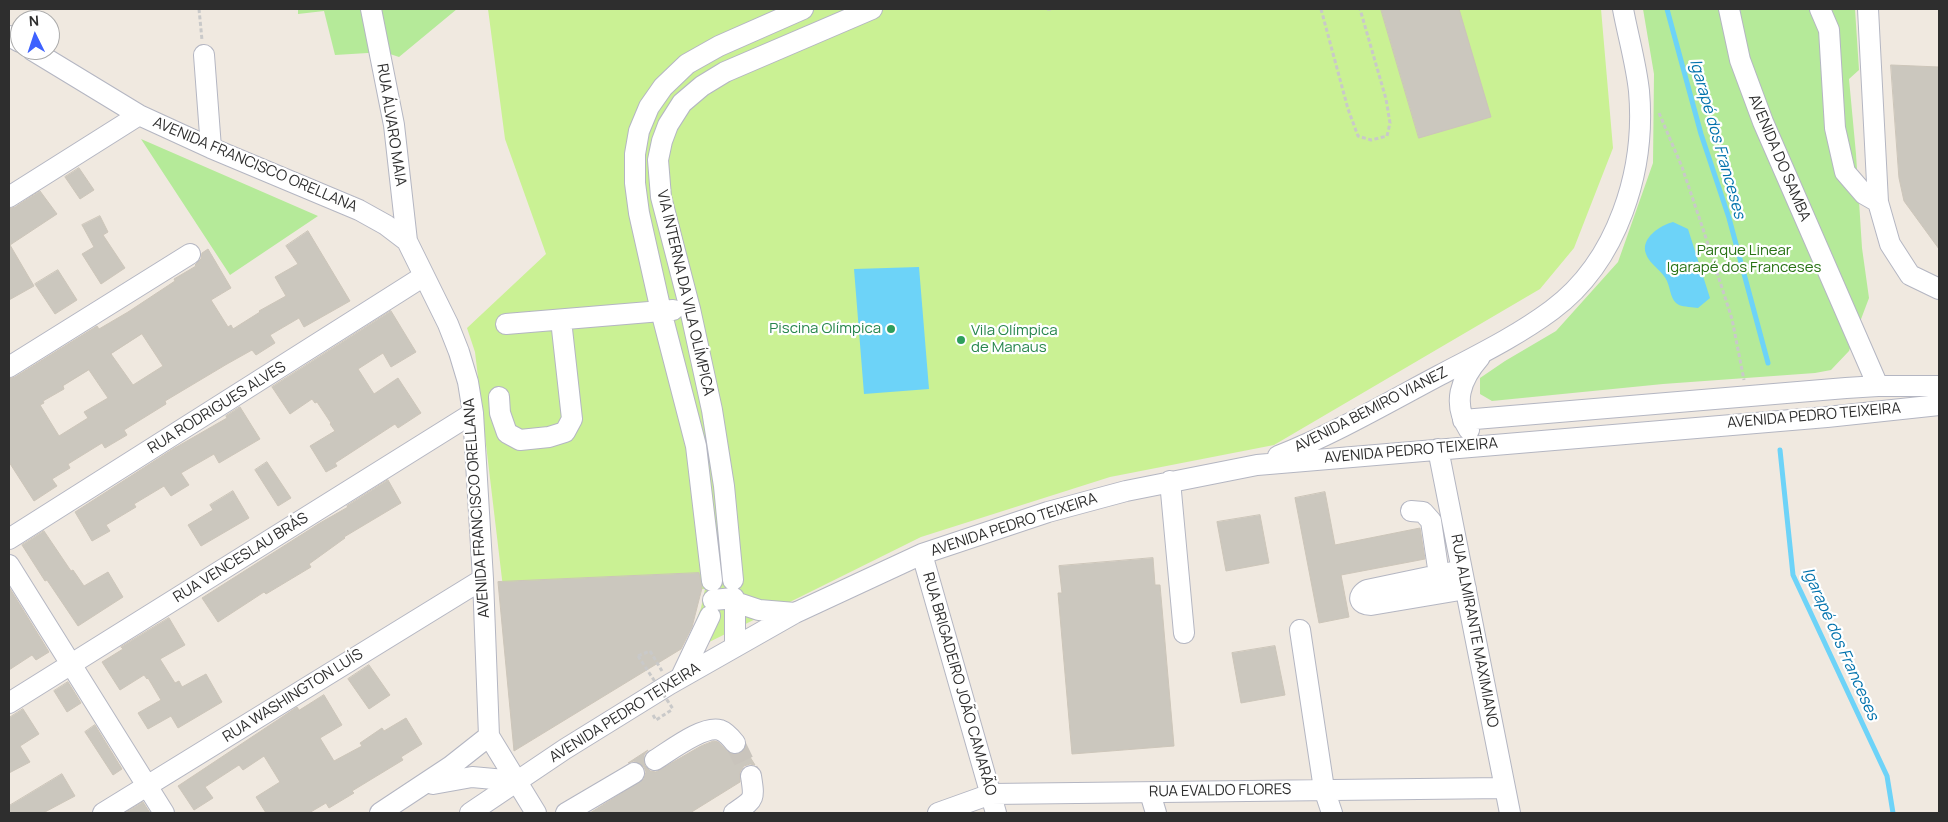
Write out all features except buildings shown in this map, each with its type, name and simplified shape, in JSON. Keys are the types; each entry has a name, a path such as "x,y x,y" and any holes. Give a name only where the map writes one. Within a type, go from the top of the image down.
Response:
{"street":[{"name":"RUA ÁLVARO MAIA","path":"370,9 394,125 407,242"},
{"name":"VIA INTERNA DA VILA OLÍMPICA","path":"712,599 696,446 661,312 639,213 635,183 635,154 640,131 649,107 663,87 687,64 719,46 803,9"},
{"name":"AVENIDA BEMIRO VIANEZ","path":"1257,465 1340,429 1505,341 1553,309 1577,286 1598,260 1626,204 1634,176 1639,143 1640,115 1636,70 1623,9"},
{"name":"AVENIDA DO SAMBA","path":"1729,9 1740,60 1763,122 1878,386"},
{"path":"1820,9 1829,30 1835,128 1846,172 1864,194 1878,202"},
{"path":"1868,9 1878,202 1890,244 1910,275 1939,289"},
{"name":"VIA INTERNA DA VILA OLÍMPICA","path":"734,593 724,486 717,439 690,309 661,196 658,160 662,141 668,125 682,103 702,86 725,72 863,10"},
{"path":"768,24 779,48"},
{"path":"204,55 210,148"},
{"name":"AVENIDA FRANCISCO ORELLANA","path":"49,60 140,115 210,148 359,210 386,225 407,242 448,324 468,382 473,413 490,736 536,813"},
{"path":"9,197 140,115"},
{"path":"9,367 190,254"},
{"name":"RUA RODRIGUES ALVES","path":"9,539 424,276"},
{"path":"506,324 690,309"},
{"path":"499,397 500,413 507,433 520,440 549,437 565,432 572,418 561,320"},
{"name":"AVENIDA BEMIRO VIANEZ","path":"1463,420 1460,409 1464,380 1468,371 1484,352"},
{"name":"AVENIDA PEDRO TEIXEIRA","path":"1463,420 1846,388 1939,386"},
{"path":"1827,417 1842,401 1846,388"},
{"name":"AVENIDA PEDRO TEIXEIRA","path":"470,813 516,781 681,677 795,612 922,554 1048,512 1170,481 1257,465 1827,417 1939,405"},
{"name":"RUA VENCESLAU BRÁS","path":"9,703 473,413"},
{"path":"1463,420 1469,430 1486,445"},
{"path":"696,446 717,439"},
{"name":"RUA ALMIRANTE MAXIMIANO","path":"1438,449 1510,813"},
{"path":"1170,481 1184,633"},
{"path":"1411,511 1423,512 1431,521 1440,575"},
{"name":"RUA BRIGADEIRO JOÃO CAMARÃO","path":"922,554 996,813"},
{"path":"9,565 164,813"},
{"path":"1440,575 1464,580 1371,605 1364,605 1360,597 1367,590 1440,575"},
{"name":"RUA WASHINGTON LUÍS","path":"103,813 483,579"},
{"path":"734,593 734,646"},
{"path":"712,599 734,593 759,610 795,612"},
{"path":"712,599 718,632 734,646"},
{"path":"681,677 712,599"},
{"path":"1300,630 1324,789 1332,813"},
{"path":"655,760 703,731 713,728 722,730 735,742"},
{"path":"380,813 419,789 490,736"},
{"path":"566,813 634,772"},
{"path":"734,813 752,800 754,794 751,776"},
{"path":"419,789 442,781 472,777 516,781"},
{"name":"RUA EVALDO FLORES","path":"938,813 990,794 1504,788"},
{"path":"1150,793 1156,813"}],"path":[{"path":"199,9 204,55"},
{"path":"1047,9 1053,9"},
{"path":"1321,9 1348,108 1358,136 1371,140 1387,136 1390,123 1386,99 1360,9"},
{"path":"1658,109 1660,118 1682,167 1704,229 1732,318 1744,379"},
{"path":"650,651 638,656 673,709 656,720"}],"green space":[{"path":"298,9 457,9 399,57 384,52 335,55 324,11 298,14"},
{"name":"Vila Olímpica de Manaus","path":"488,9 1601,9 1613,148 1574,248 1540,289 1274,445 1110,477 921,537 683,655 701,608 705,589 504,596 475,352 467,328 546,254 505,139"},
{"name":"Parque Linear Igarapé dos Franceses","path":"1643,9 1855,9 1859,70 1849,79 1862,248 1869,298 1849,351 1831,370 1815,373 1663,384 1492,401 1480,394 1480,378 1556,331 1618,262 1653,163 1654,74"},
{"path":"141,139 318,216 230,275"}],"water":[{"path":"1673,222 1688,229 1710,298 1698,308 1681,306 1676,303 1672,298 1665,277 1646,254 1646,243 1653,233"},
{"name":"Piscina Olímpica","path":"919,267 929,389 864,394 854,269"}],"waterway":[{"name":"Igarapé dos Franceses","path":"1667,9 1701,134 1729,218 1768,363"},
{"name":"Igarapé dos Franceses","path":"1780,450 1793,575 1887,776 1893,813"}],"tunnel":[{"path":"735,743 751,776"}],"place":[{"name":"Piscina Olímpica","path":"891,329"},
{"name":"Vila Olímpica de Manaus","path":"961,340"}]}
